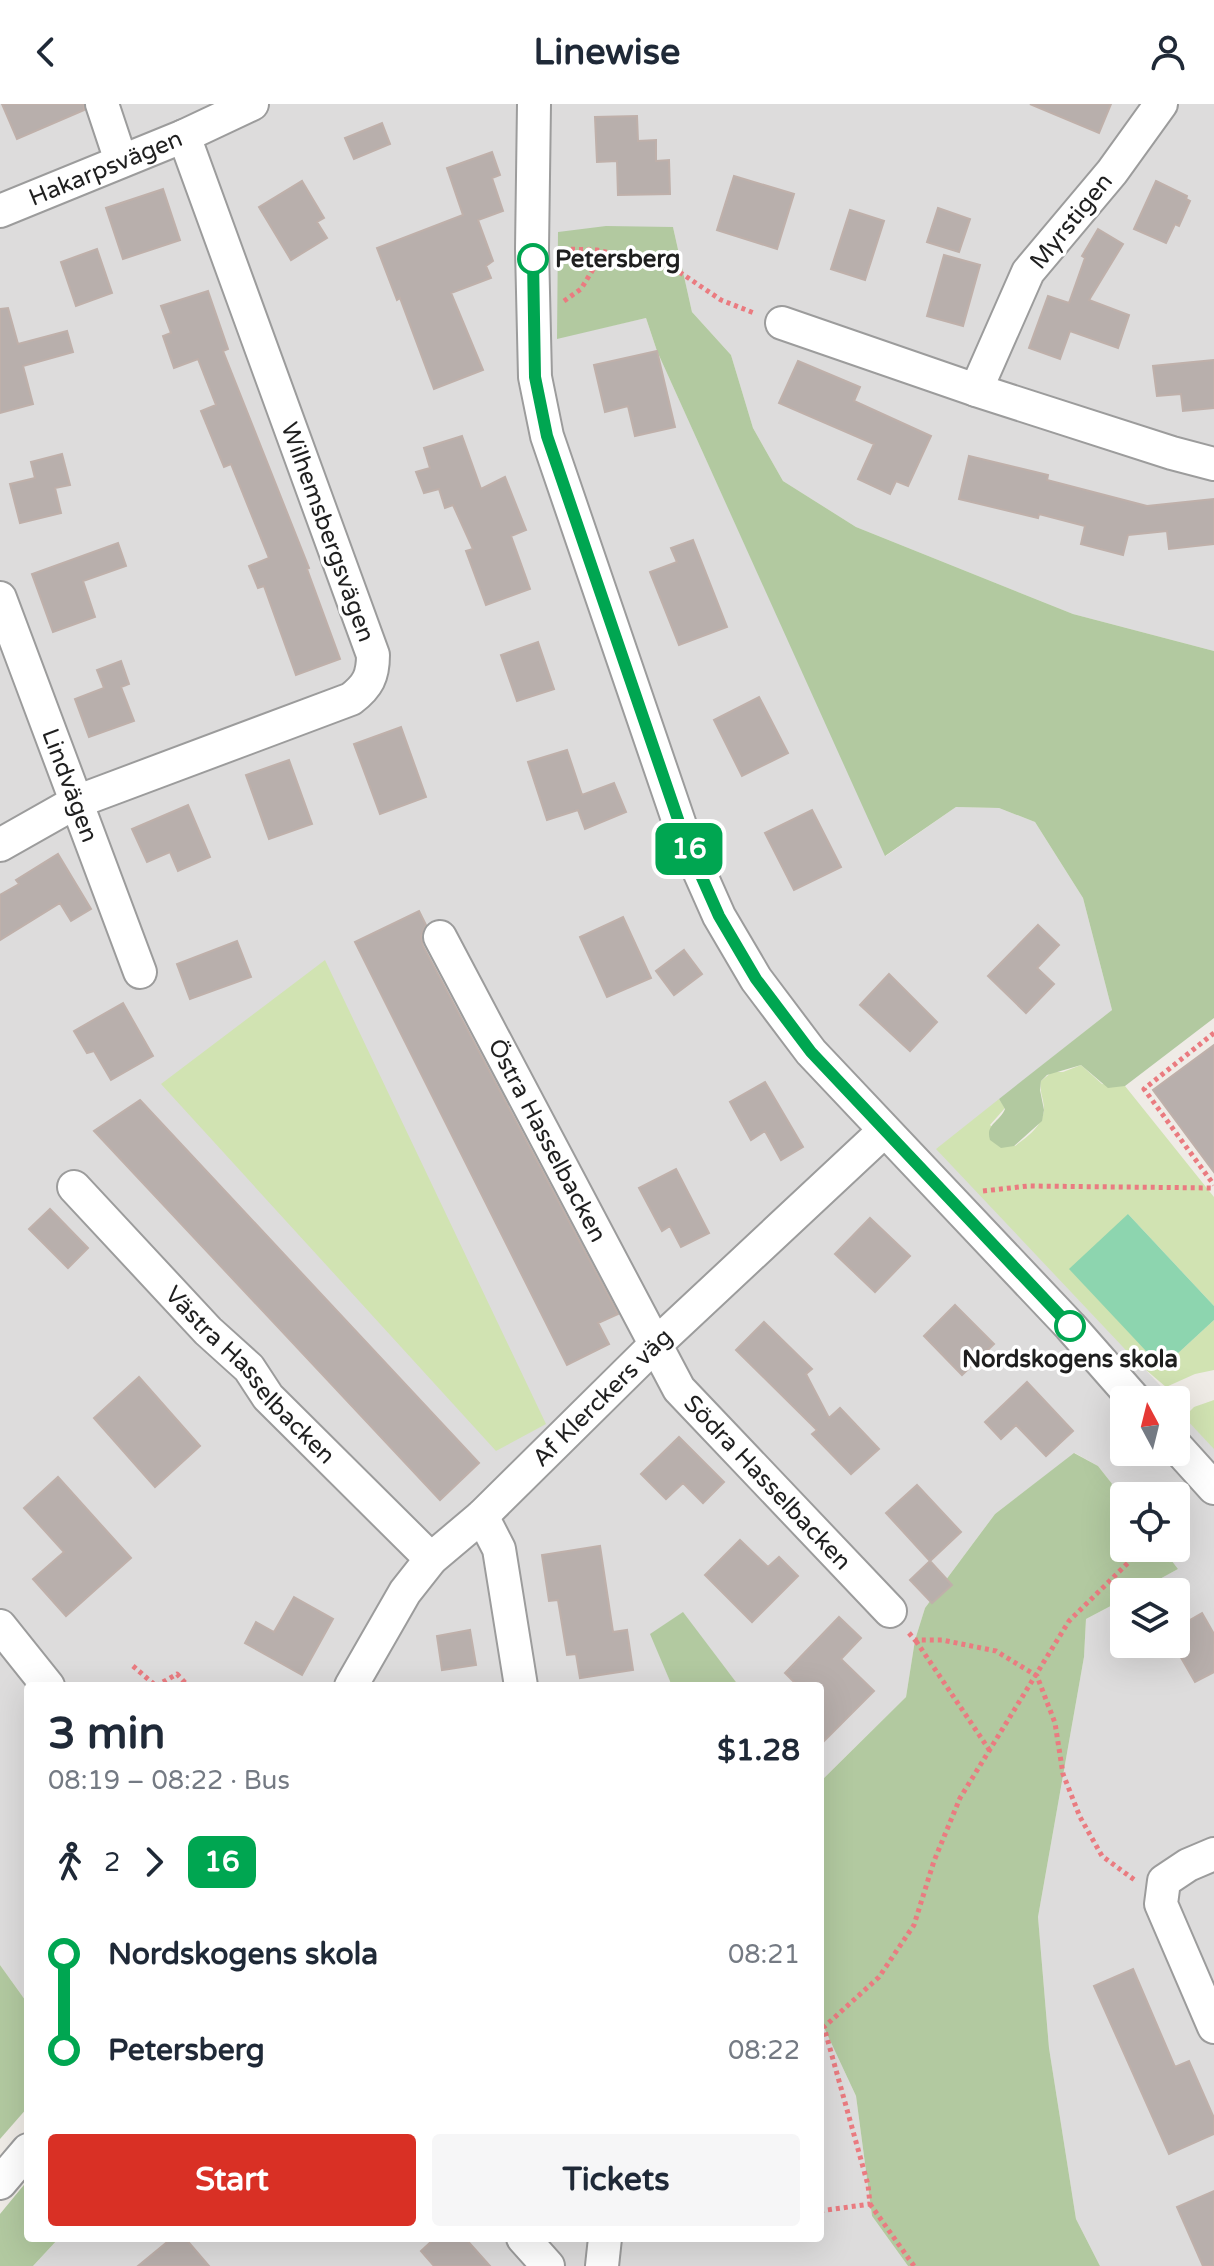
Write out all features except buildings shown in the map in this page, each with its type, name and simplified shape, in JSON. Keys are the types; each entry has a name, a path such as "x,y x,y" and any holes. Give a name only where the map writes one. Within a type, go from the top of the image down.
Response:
{"street":[{"path":"102,104 121,161"},
{"name":"Hakarpsvägen","path":"0,211 184,136 252,104"},
{"path":"534,104 532,249 535,377 547,436 684,837 719,916 756,979 811,1052 1070,1326 1123,1386"},
{"name":"Myrstigen","path":"976,390 1028,272 1112,172 1161,104"},
{"name":"Wilhemsbergsvägen","path":"0,845 76,802 351,699 365,688 373,673 373,655 184,136"},
{"path":"782,323 976,390 1214,464"},
{"name":"Lindvägen","path":"0,598 140,972"},
{"name":"Östra Hasselbacken","path":"440,937 655,1345"},
{"name":"Af Klerckers väg","path":"353,1682 405,1592 431,1559 482,1516 655,1345 884,1131"},
{"name":"Västra Hasselbacken","path":"74,1187 208,1331 249,1368 268,1397 431,1559"},
{"name":"Södra Hasselbacken","path":"655,1345 679,1389 890,1611"},
{"path":"1190,1461 1214,1488"},
{"path":"482,1516 499,1549 520,1682"},
{"path":"0,1626 45,1682"},
{"path":"1214,1854 1188,1865 1164,1881 1161,1904 1214,2027"},
{"path":"0,2183 24,2155"},
{"path":"527,2242 548,2266"},
{"path":"602,2266 605,2242"}],"path":[{"path":"560,263 561,235"},
{"path":"561,249 609,252 672,267 721,300 782,323"},
{"path":"558,291 557,305 581,289 595,266 609,252"},
{"path":"1214,1033 1144,1089 1214,1186"},
{"path":"982,1191 1028,1186 1214,1186"},
{"path":"914,2266 870,2204 868,2185 824,2027 879,1977 914,1925 934,1861 960,1798 1069,1621 1129,1562"},
{"path":"890,1611 915,1640 990,1751"},
{"path":"915,1640 942,1640 996,1651 1037,1676 1055,1723 1063,1774 1080,1817 1102,1856 1133,1880 1163,1892"},
{"path":"133,1666 151,1682"},
{"path":"163,1682 177,1674 184,1682"},
{"path":"824,2210 870,2204"}],"shaded area":[{"path":"0,104 1214,104 1214,651 1073,614 856,527 783,481 753,428 731,355 692,312 673,227 557,338 646,318 657,351 886,856 956,807 999,808 1035,822 1083,898 1112,1010 937,1149 1161,1386 1110,1386 1110,1466 1190,1466 1190,1418 1214,1443 1214,2266 1100,2266 1076,2219 1049,2048 1038,1917 1084,1657 1086,1619 1110,1606 1110,1658 1190,1658 1190,1578 1162,1578 1178,1569 1173,1562 1190,1562 1190,1482 1111,1482 1098,1466 1075,1453 995,1514 925,1608 915,1640 906,1697 824,1778 824,1682 736,1682 683,1613 651,1634 670,1682 24,1682 24,1998 0,1965"},
{"path":"824,2028 856,2096 872,2216 908,2266 33,2266 55,2242 824,2242"}],"green space":[{"path":"606,226 673,227 692,312 731,355 753,428 783,481 856,527 1073,614 1214,651 1214,1018 1125,1086 1108,1088 1081,1065 1047,1075 1041,1081 1040,1090 1044,1110 1042,1121 1014,1146 1001,1148 990,1140 991,1127 1005,1109 999,1099 1112,1010 1083,898 1035,822 999,808 956,807 885,856 657,351 646,318 557,339 558,232"},
{"path":"325,960 546,1424 496,1451 161,1084"},
{"path":"1081,1065 1102,1084 1125,1086 1214,1197 1214,1306 1128,1214 1162,1368 1214,1320 1214,1370 1165,1386 1139,1364 936,1149 999,1099 1005,1108 990,1125 1015,1146 1041,1121 1044,1109 1041,1081 1052,1072 1063,1072"},
{"path":"1128,1214 1214,1306 1214,1320 1162,1368 1069,1269"},
{"path":"1214,1400 1214,1449 1190,1423 1190,1411"},
{"path":"1074,1453 1098,1466 1111,1482 1110,1562 1173,1562 1178,1569 1162,1578 1110,1578 1110,1606 1086,1619 1084,1657 1038,1917 1049,2048 1076,2219 1100,2266 908,2266 872,2216 856,2096 824,2028 824,1778 906,1697 915,1640 925,1608 995,1514"},
{"path":"683,1612 736,1682 670,1682 650,1634"},
{"path":"0,1965 24,1998 24,2112 0,2139"},
{"path":"24,2185 24,2242 55,2242 33,2266 0,2266 0,2214"}],"bus line":[{"name":"16","path":"533,259 535,377 547,436 684,837 719,916 756,979 811,1052 1070,1326"}],"place":[{"name":"Petersberg","path":"533,259"},
{"name":"Nordskogens skola","path":"1070,1326"}]}
